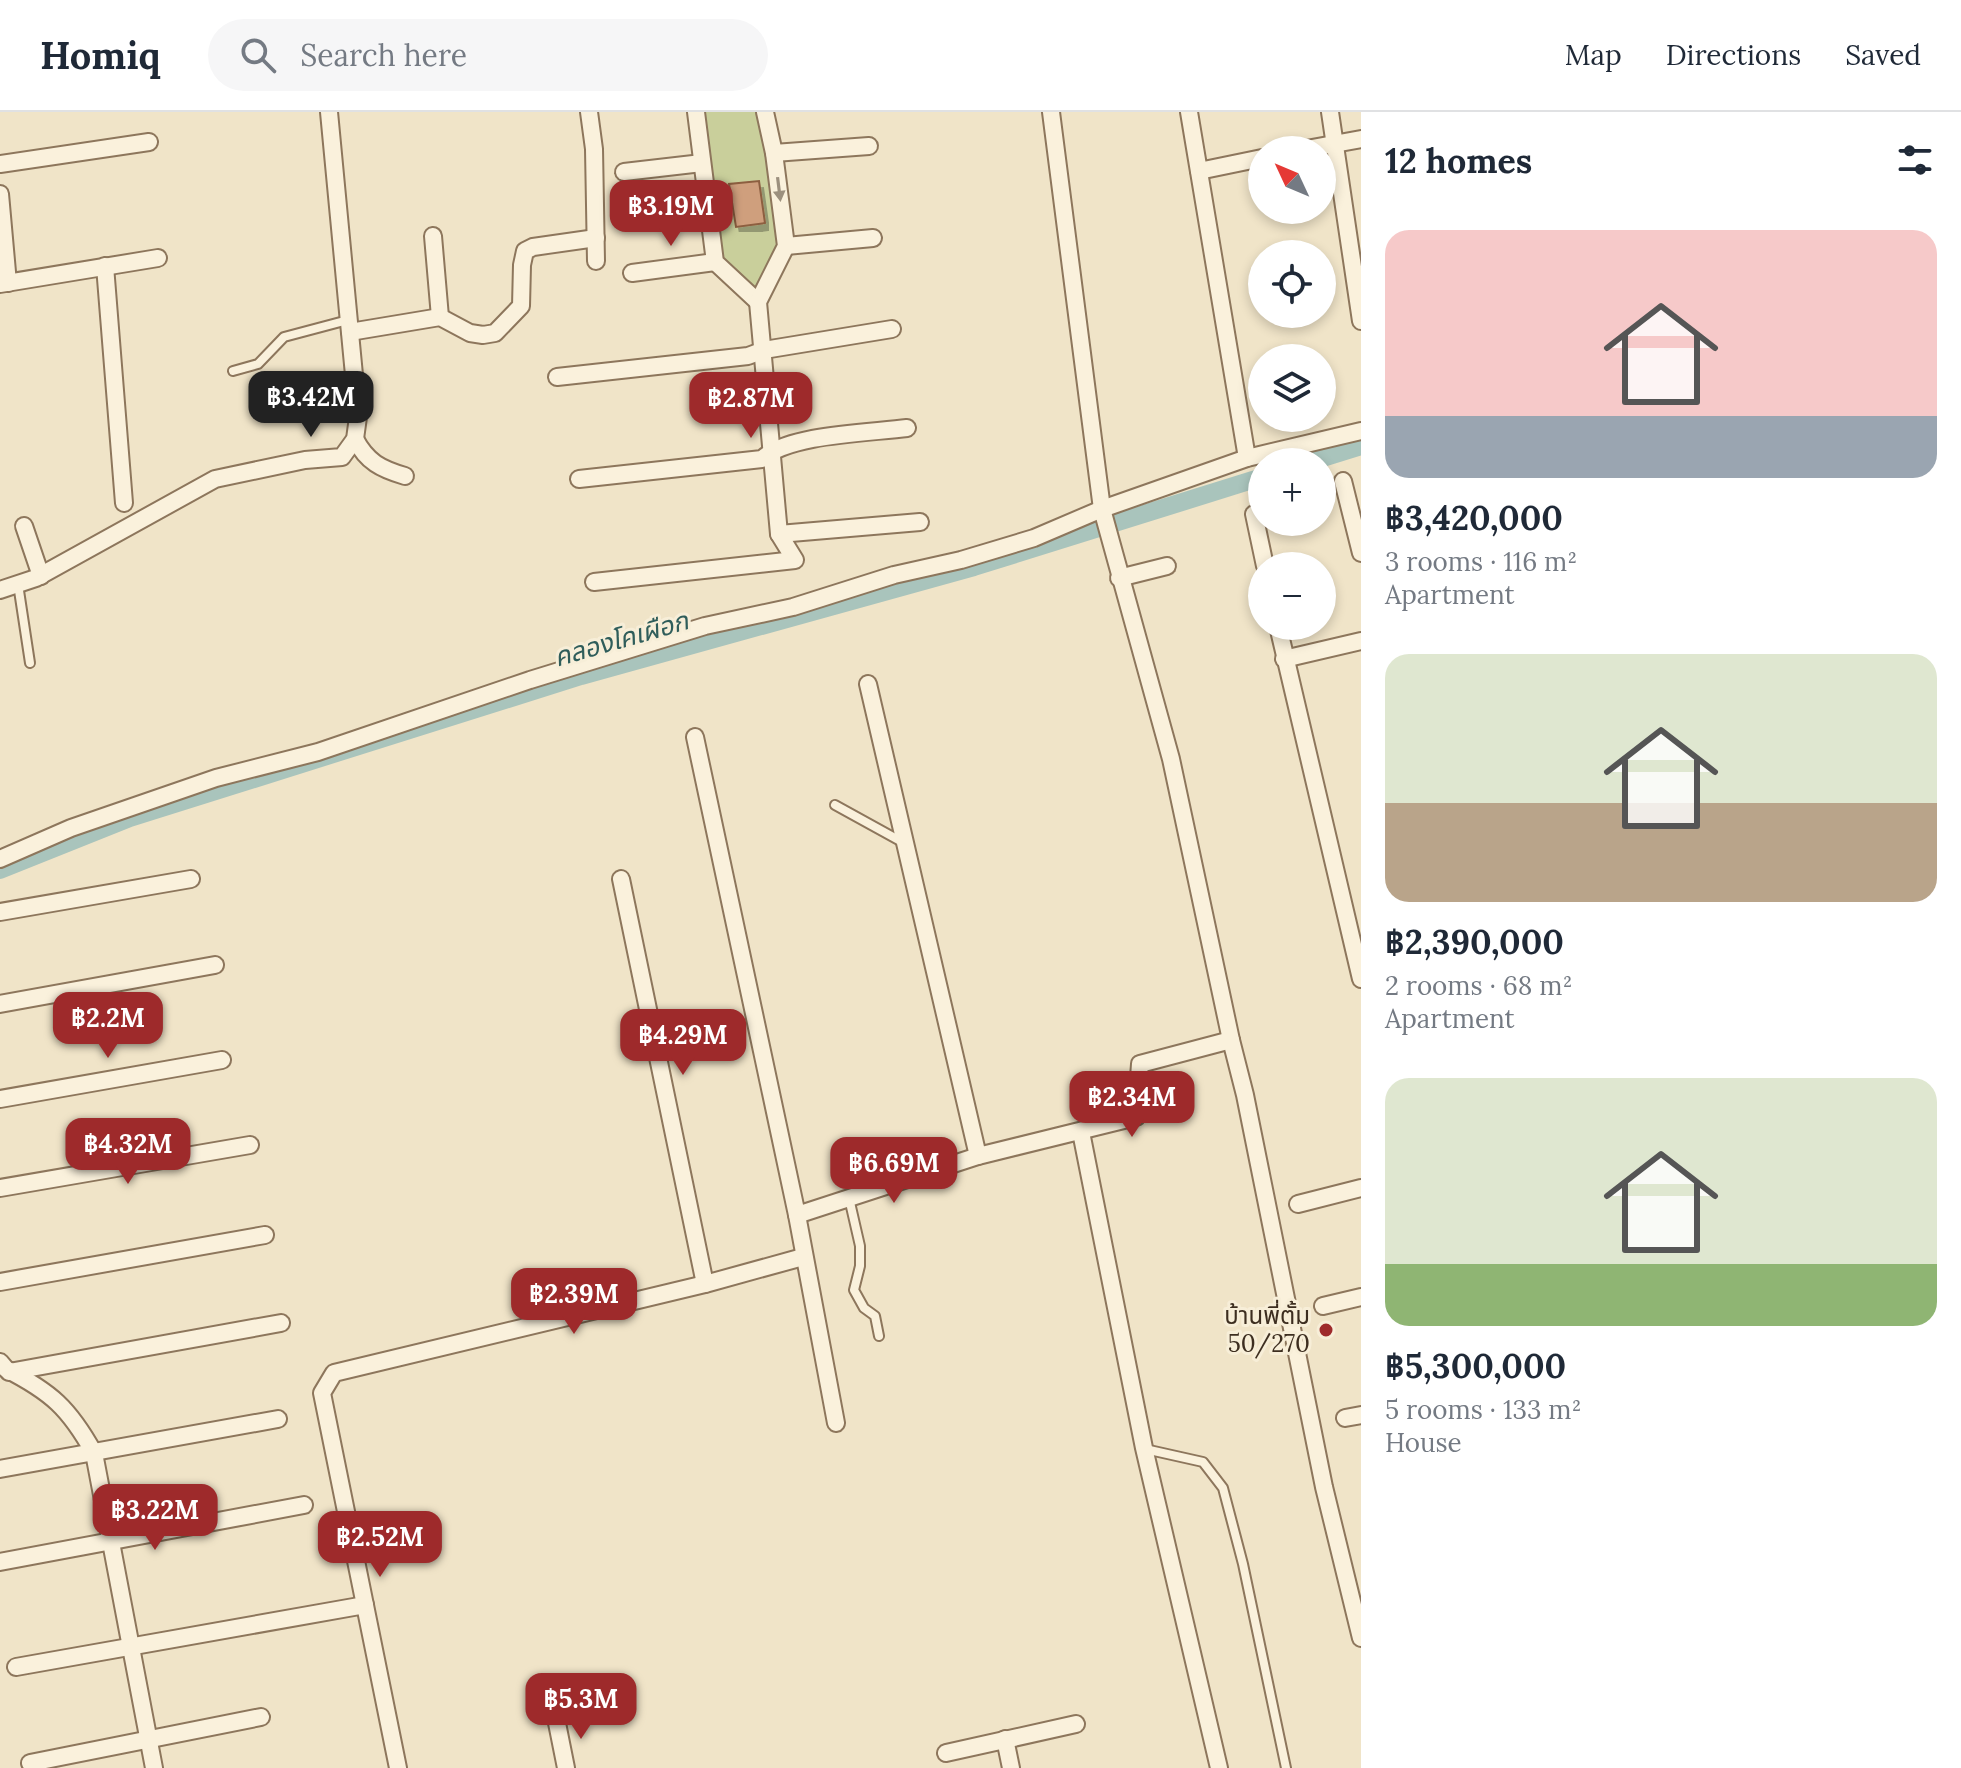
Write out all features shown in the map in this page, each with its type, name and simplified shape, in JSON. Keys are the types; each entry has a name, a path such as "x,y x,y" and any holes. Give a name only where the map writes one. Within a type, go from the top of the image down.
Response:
{"street":[{"path":"0,590 41,576 215,479 305,460 342,457 355,439 358,417 329,112"},
{"path":"589,112 594,149 596,261"},
{"path":"696,112 715,262 758,302"},
{"path":"594,582 795,560 779,534 758,302 786,246 774,153 765,112"},
{"path":"1051,112 1103,513 1171,759 1245,1095 1324,1487 1361,1638"},
{"path":"1189,112 1247,458"},
{"path":"1330,112 1333,136"},
{"path":"1336,143 1361,139"},
{"path":"0,164 149,142"},
{"path":"774,153 869,146"},
{"path":"1336,156 1361,321"},
{"path":"1199,171 1248,161"},
{"path":"624,172 702,163"},
{"path":"0,194 4,284 158,258"},
{"path":"433,236 440,317"},
{"path":"350,326 440,317 470,333 495,333 521,306 525,251 533,247 596,238"},
{"path":"786,246 873,238"},
{"path":"632,273 715,262"},
{"path":"105,266 124,503"},
{"path":"557,377 748,356 764,350 892,329"},
{"path":"579,479 762,459 771,450 805,440 907,428"},
{"path":"0,859 71,828 190,786 318,752 530,680 705,626 793,607 894,575 938,568 1034,538 1247,458 1361,431"},
{"path":"355,439 373,464 405,476"},
{"path":"1343,481 1361,553"},
{"path":"779,534 920,522"},
{"path":"24,526 41,576"},
{"path":"1119,578 1167,566"},
{"path":"1281,640 1361,979"},
{"path":"1284,659 1361,641"},
{"path":"868,684 978,1156"},
{"path":"695,737 797,1215 836,1423"},
{"path":"0,912 191,879"},
{"path":"621,879 705,1284"},
{"path":"0,1004 215,965"},
{"path":"797,1215 978,1156 1136,1117 1140,1064 1231,1040"},
{"path":"0,1099 222,1060"},
{"path":"1081,1132 1144,1448 1219,1768"},
{"path":"0,1188 250,1145"},
{"path":"1298,1204 1361,1188"},
{"path":"0,1282 265,1235"},
{"path":"398,1768 322,1393 334,1373 705,1284 803,1257"},
{"path":"1323,1306 1361,1297"},
{"path":"4,1369 281,1323"},
{"path":"4,1369 59,1401 79,1426 94,1453 154,1768"},
{"path":"0,1469 278,1419"},
{"path":"0,1562 304,1505"},
{"path":"16,1667 365,1605"},
{"path":"30,1763 261,1717"},
{"path":"557,1723 566,1768"},
{"path":"946,1753 1076,1724"},
{"path":"1005,1739 1011,1768"}],"lane":[{"path":"233,371 258,364 284,337 350,326"},
{"path":"18,584 30,663"},
{"path":"835,805 904,843"},
{"path":"849,1198 860,1246 860,1266 854,1290 864,1308 875,1316 879,1336"},
{"path":"1144,1448 1203,1462 1223,1488 1243,1564 1286,1768"}],"green space":[{"path":"696,112 765,112 786,246 758,302 715,262"}],"building":[{"path":"759,181 765,223 736,227 729,184"}],"waterway":[{"name":"คลองโคเผือก","path":"1336,454 1361,446"},
{"name":"คลองโคเผือก","path":"0,870 130,818 581,676 974,567 1248,481"}],"place":[{"name":"บ้านพี่ตั้ม 50/270","path":"1326,1330"}]}
